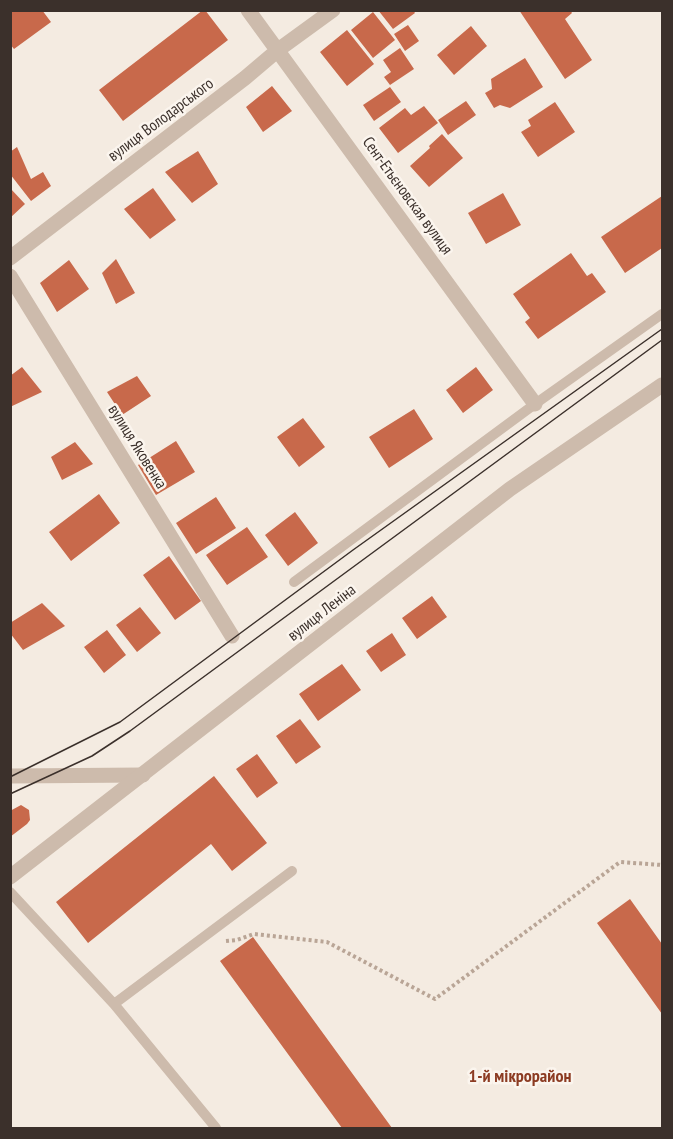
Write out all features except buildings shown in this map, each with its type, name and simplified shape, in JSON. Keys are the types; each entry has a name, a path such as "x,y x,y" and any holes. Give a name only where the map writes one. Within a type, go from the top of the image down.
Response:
{"street":[{"name":"Сент-Етьєновская вулиця","path":"248,10 535,404"},
{"name":"вулиця Володарського","path":"10,258 333,10"},
{"name":"вулиця Яковенка","path":"10,276 232,636"},
{"name":"вулиця Леніна","path":"10,877 510,489 663,385"},
{"path":"10,776 143,775"}],"lane":[{"path":"294,582 535,404 663,314"},
{"path":"114,1004 292,871"},
{"path":"10,892 114,1004 216,1128"}],"path":[{"path":"196,943 237,940 254,934 327,942 435,999 620,862 663,865"}],"tram line":[{"path":"10,777 120,722 353,550 662,329"},
{"path":"10,794 92,756 130,731 662,340"}],"district":[{"name":"1-й мікрорайон","path":"520,1077"}]}
